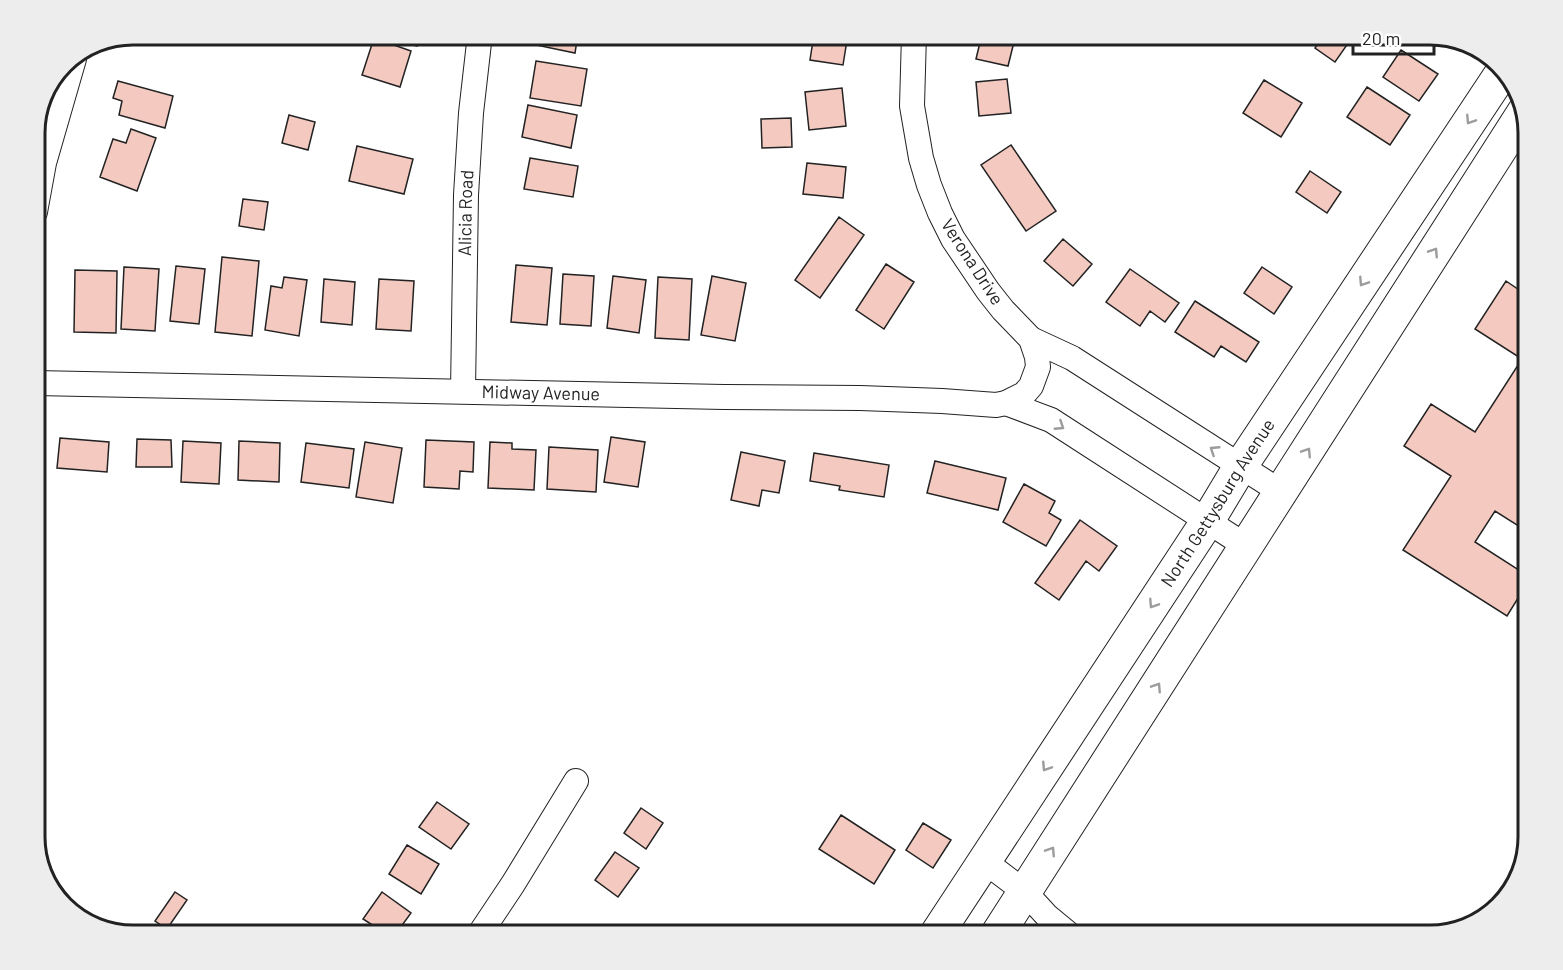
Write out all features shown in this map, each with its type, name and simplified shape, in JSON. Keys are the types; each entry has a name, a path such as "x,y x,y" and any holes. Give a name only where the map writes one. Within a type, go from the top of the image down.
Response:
{"main road":[{"name":"North Gettysburg Avenue","path":"943,925 1207,522 1240,467 1498,78"},
{"path":"1004,925 1517,123"}],"street":[{"name":"Alicia Road","path":"463,391 466,195 471,113 479,45"},
{"name":"Verona Drive","path":"913,45 912,106 921,158 940,213 953,238 988,291 1030,339 1037,357 1038,368 1030,386 1024,394 1006,403"},
{"path":"45,160 70,72"},
{"name":"Verona Drive","path":"1030,339 1072,358 1281,492"},
{"name":"Midway Avenue","path":"45,383 746,398 860,398 996,405 1006,403"},
{"path":"1006,403 1051,420 1246,546"},
{"path":"486,925 576,781"},
{"path":"984,861 1025,892 1057,925"}],"building":[{"path":"372,45 394,45 411,51 400,87 362,75"},
{"path":"536,45 576,45 575,53"},
{"path":"812,45 846,45 843,65 810,60"},
{"path":"979,45 1013,45 1008,66 976,59"},
{"path":"1317,45 1347,45 1335,62 1315,48"},
{"path":"1401,50 1438,74 1419,101 1383,77"},
{"path":"536,61 587,69 581,106 530,98"},
{"path":"1007,79 1011,113 979,116 976,82"},
{"path":"1264,80 1302,103 1281,137 1243,113"},
{"path":"118,81 173,96 165,128 119,115 122,101 113,98"},
{"path":"1367,87 1410,115 1390,145 1347,117"},
{"path":"842,88 846,126 809,130 805,92"},
{"path":"528,105 577,115 571,148 522,137"},
{"path":"289,115 315,122 308,150 282,143"},
{"path":"791,118 792,147 762,148 761,119"},
{"path":"131,129 156,138 137,191 100,177 113,139 126,143"},
{"path":"1011,145 1056,211 1026,231 981,165"},
{"path":"357,146 413,159 404,194 349,181"},
{"path":"530,158 578,166 573,197 524,189"},
{"path":"807,163 846,167 843,198 803,194"},
{"path":"1310,171 1341,192 1327,213 1296,192"},
{"path":"243,199 268,202 264,230 239,226"},
{"path":"839,217 864,235 820,298 795,280"},
{"path":"1063,239 1092,264 1073,286 1044,261"},
{"path":"222,257 259,261 252,336 215,332"},
{"path":"886,264 914,282 884,329 856,310"},
{"path":"516,265 552,268 547,325 511,322"},
{"path":"176,266 205,269 199,324 170,321"},
{"path":"124,267 159,269 155,331 121,329"},
{"path":"1262,267 1292,287 1274,314 1244,293"},
{"path":"1130,269 1179,303 1165,322 1150,311 1140,326 1106,302"},
{"path":"75,270 117,271 116,333 74,332"},
{"path":"563,274 594,276 591,326 560,324"},
{"path":"613,276 646,280 639,333 607,328"},
{"path":"712,276 746,283 735,341 701,335"},
{"path":"284,277 307,280 299,336 265,330 271,286 282,288"},
{"path":"658,277 692,279 689,340 655,338"},
{"path":"324,279 355,282 352,325 321,322"},
{"path":"379,279 414,281 411,331 376,329"},
{"path":"1506,281 1518,289 1518,356 1475,329"},
{"path":"1195,301 1259,342 1246,362 1221,346 1214,357 1175,332"},
{"path":"1518,365 1518,526 1495,511 1475,542 1518,570 1518,598 1507,616 1403,550 1451,476 1404,446 1431,404 1475,432"},
{"path":"611,437 645,442 638,487 604,482"},
{"path":"60,438 109,442 107,472 57,468"},
{"path":"137,439 171,440 172,467 136,467"},
{"path":"426,440 474,442 473,472 460,471 459,489 424,487"},
{"path":"183,441 221,443 219,484 181,482"},
{"path":"239,441 280,443 279,482 238,480"},
{"path":"365,442 402,448 393,503 356,497"},
{"path":"490,442 512,443 512,449 536,450 534,490 488,488"},
{"path":"306,443 354,449 349,488 301,482"},
{"path":"549,447 598,450 596,492 547,489"},
{"path":"741,452 785,461 779,493 762,490 759,506 731,500"},
{"path":"814,453 889,465 884,497 839,490 840,486 810,481"},
{"path":"935,461 1006,478 998,510 927,493"},
{"path":"1024,484 1055,501 1049,513 1061,520 1046,546 1003,522"},
{"path":"1080,520 1117,546 1099,571 1086,561 1059,600 1035,583"},
{"path":"437,802 469,824 451,849 419,827"},
{"path":"641,808 663,823 646,849 624,833"},
{"path":"841,815 895,850 874,884 819,849"},
{"path":"923,823 951,840 933,868 906,850"},
{"path":"407,845 439,864 421,894 389,874"},
{"path":"615,852 639,868 618,897 595,880"},
{"path":"175,892 187,900 170,925 161,925 155,921"},
{"path":"382,892 411,913 402,925 372,925 363,919"}]}
